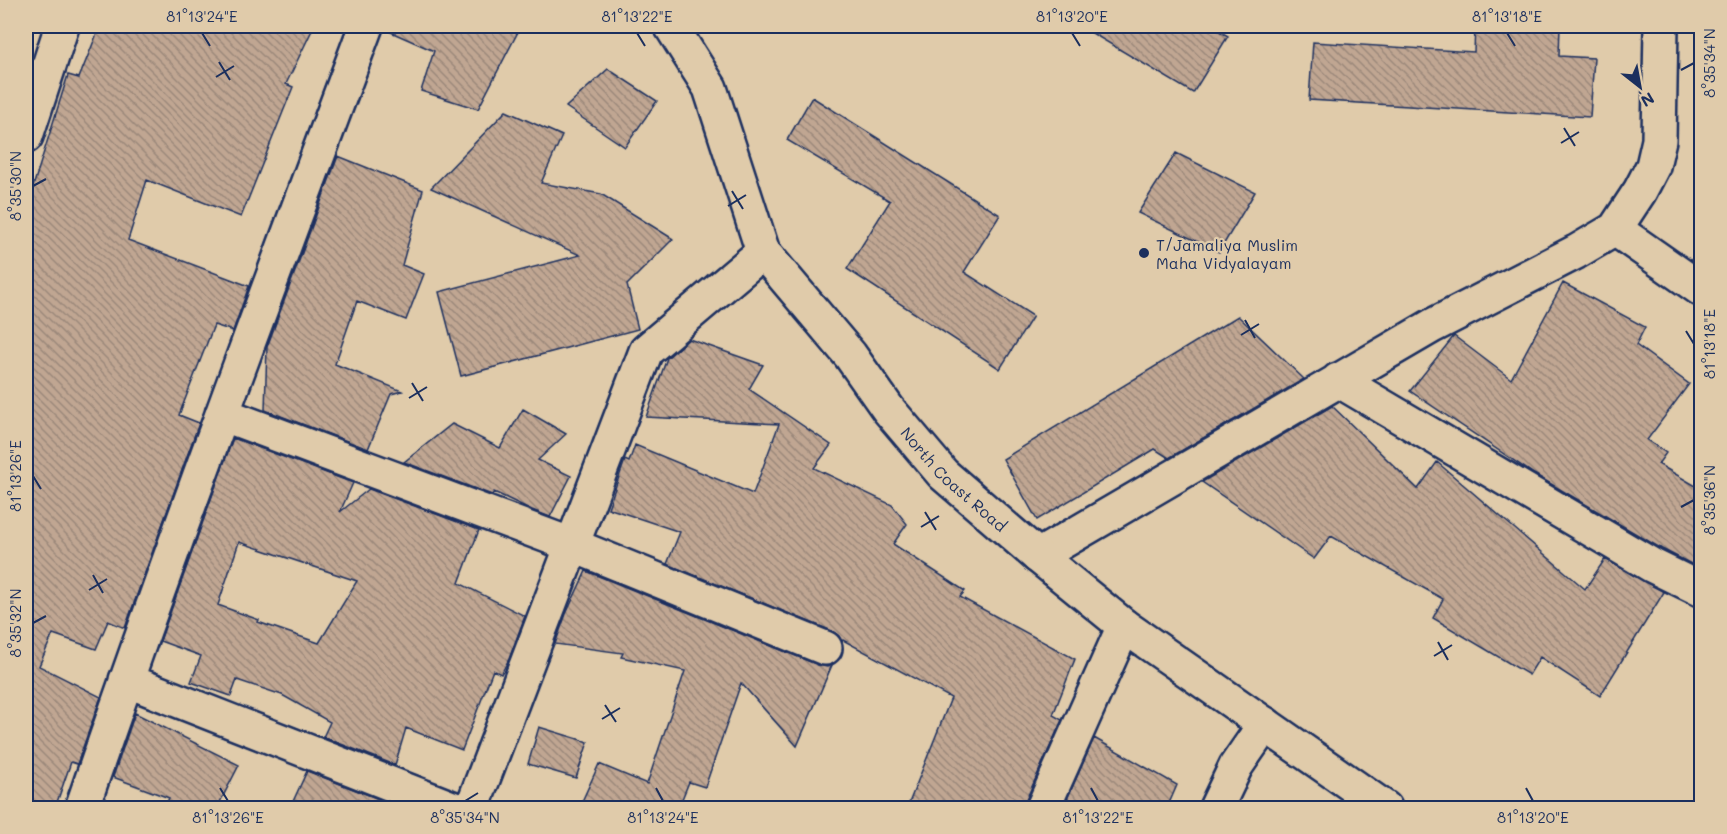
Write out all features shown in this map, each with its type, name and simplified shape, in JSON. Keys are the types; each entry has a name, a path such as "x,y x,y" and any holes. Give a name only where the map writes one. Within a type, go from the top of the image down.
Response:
{"street":[{"path":"26,136 63,26"},
{"path":"82,808 222,414 366,26"},
{"name":"North Coast Road","path":"671,26 710,88 763,252 850,355 888,409 943,474 1124,626 1385,808"},
{"path":"1038,555 1432,326 1576,252 1615,229 1653,166 1659,140 1662,26"},
{"path":"1615,229 1701,290"},
{"path":"472,808 646,351 763,252"},
{"path":"1338,380 1653,566 1701,590"},
{"path":"222,414 572,545 825,648"},
{"path":"1043,808 1124,626"},
{"path":"126,680 452,808"},
{"path":"1216,808 1236,766 1265,724"}],"building":[{"path":"100,26 314,26 286,84 293,87 241,217 147,180 128,240 249,286 233,331 214,325 179,415 199,423 125,628 108,621 96,649 53,634 39,666 101,697 77,764 71,762 55,808 51,808 26,800 26,209 68,75 79,78"},
{"path":"384,26 521,26 478,109 421,91 434,51 384,29"},
{"path":"1080,26 1211,26 1228,36 1193,93"},
{"path":"1475,26 1560,26 1559,56 1594,58 1590,117 1309,100 1313,42 1474,52"},
{"path":"608,69 657,101 625,147 566,107"},
{"path":"812,97 1000,215 964,272 1033,316 1000,369 847,269 890,201 787,140"},
{"path":"506,111 562,136 541,183 601,194 673,239 627,285 638,329 461,376 439,292 580,255 431,188"},
{"path":"1176,153 1255,192 1219,252 1138,213"},
{"path":"338,156 423,190 402,265 424,274 406,320 357,301 335,364 402,391 391,394 368,449 265,410 267,347"},
{"path":"1563,283 1645,327 1636,345 1689,384 1647,440 1666,453 1658,464 1701,489 1701,569 1662,549 1534,474 1410,391 1454,336 1511,379"},
{"path":"1238,316 1304,379 1169,458 1155,449 1037,520 1003,459"},
{"path":"689,339 763,365 749,389 831,445 814,468 892,505 907,524 893,544 965,591 960,597 1075,659 1053,715 1062,720 1024,808 907,808 951,698 843,640 842,642 839,636 832,631 667,564 680,532 608,508 625,460 629,462 635,445 753,494 779,424 646,417 667,358"},
{"path":"1332,406 1418,489 1437,462 1585,589 1605,559 1664,592 1600,696 1540,657 1529,675 1433,618 1443,599 1331,536 1314,559 1202,482"},
{"path":"523,409 566,434 538,460 571,476 550,517 494,492 492,495 404,462 452,424 500,448"},
{"path":"233,438 353,483 340,512 369,489 479,530 459,583 525,616 501,674 493,670 462,750 406,728 395,765 323,737 330,722 282,695 237,680 231,696 191,682 201,656 160,641","holes":["239,542 357,581 319,643 258,622 259,620 218,605"]},
{"path":"586,571 818,665 827,667 832,665 797,746 741,683 705,787 689,782 682,799 703,808 579,808 599,764 647,784 685,671 621,657 623,653 555,644"},
{"path":"135,713 239,765 217,808 164,808 169,798 113,777"},
{"path":"539,727 588,742 576,778 528,764"},
{"path":"1094,738 1177,785 1167,808 1063,808"},
{"path":"307,771 384,801 382,808 290,808"}],"place":[{"name":"T/Jamaliya Muslim Maha Vidyalayam","path":"1144,253"}]}
